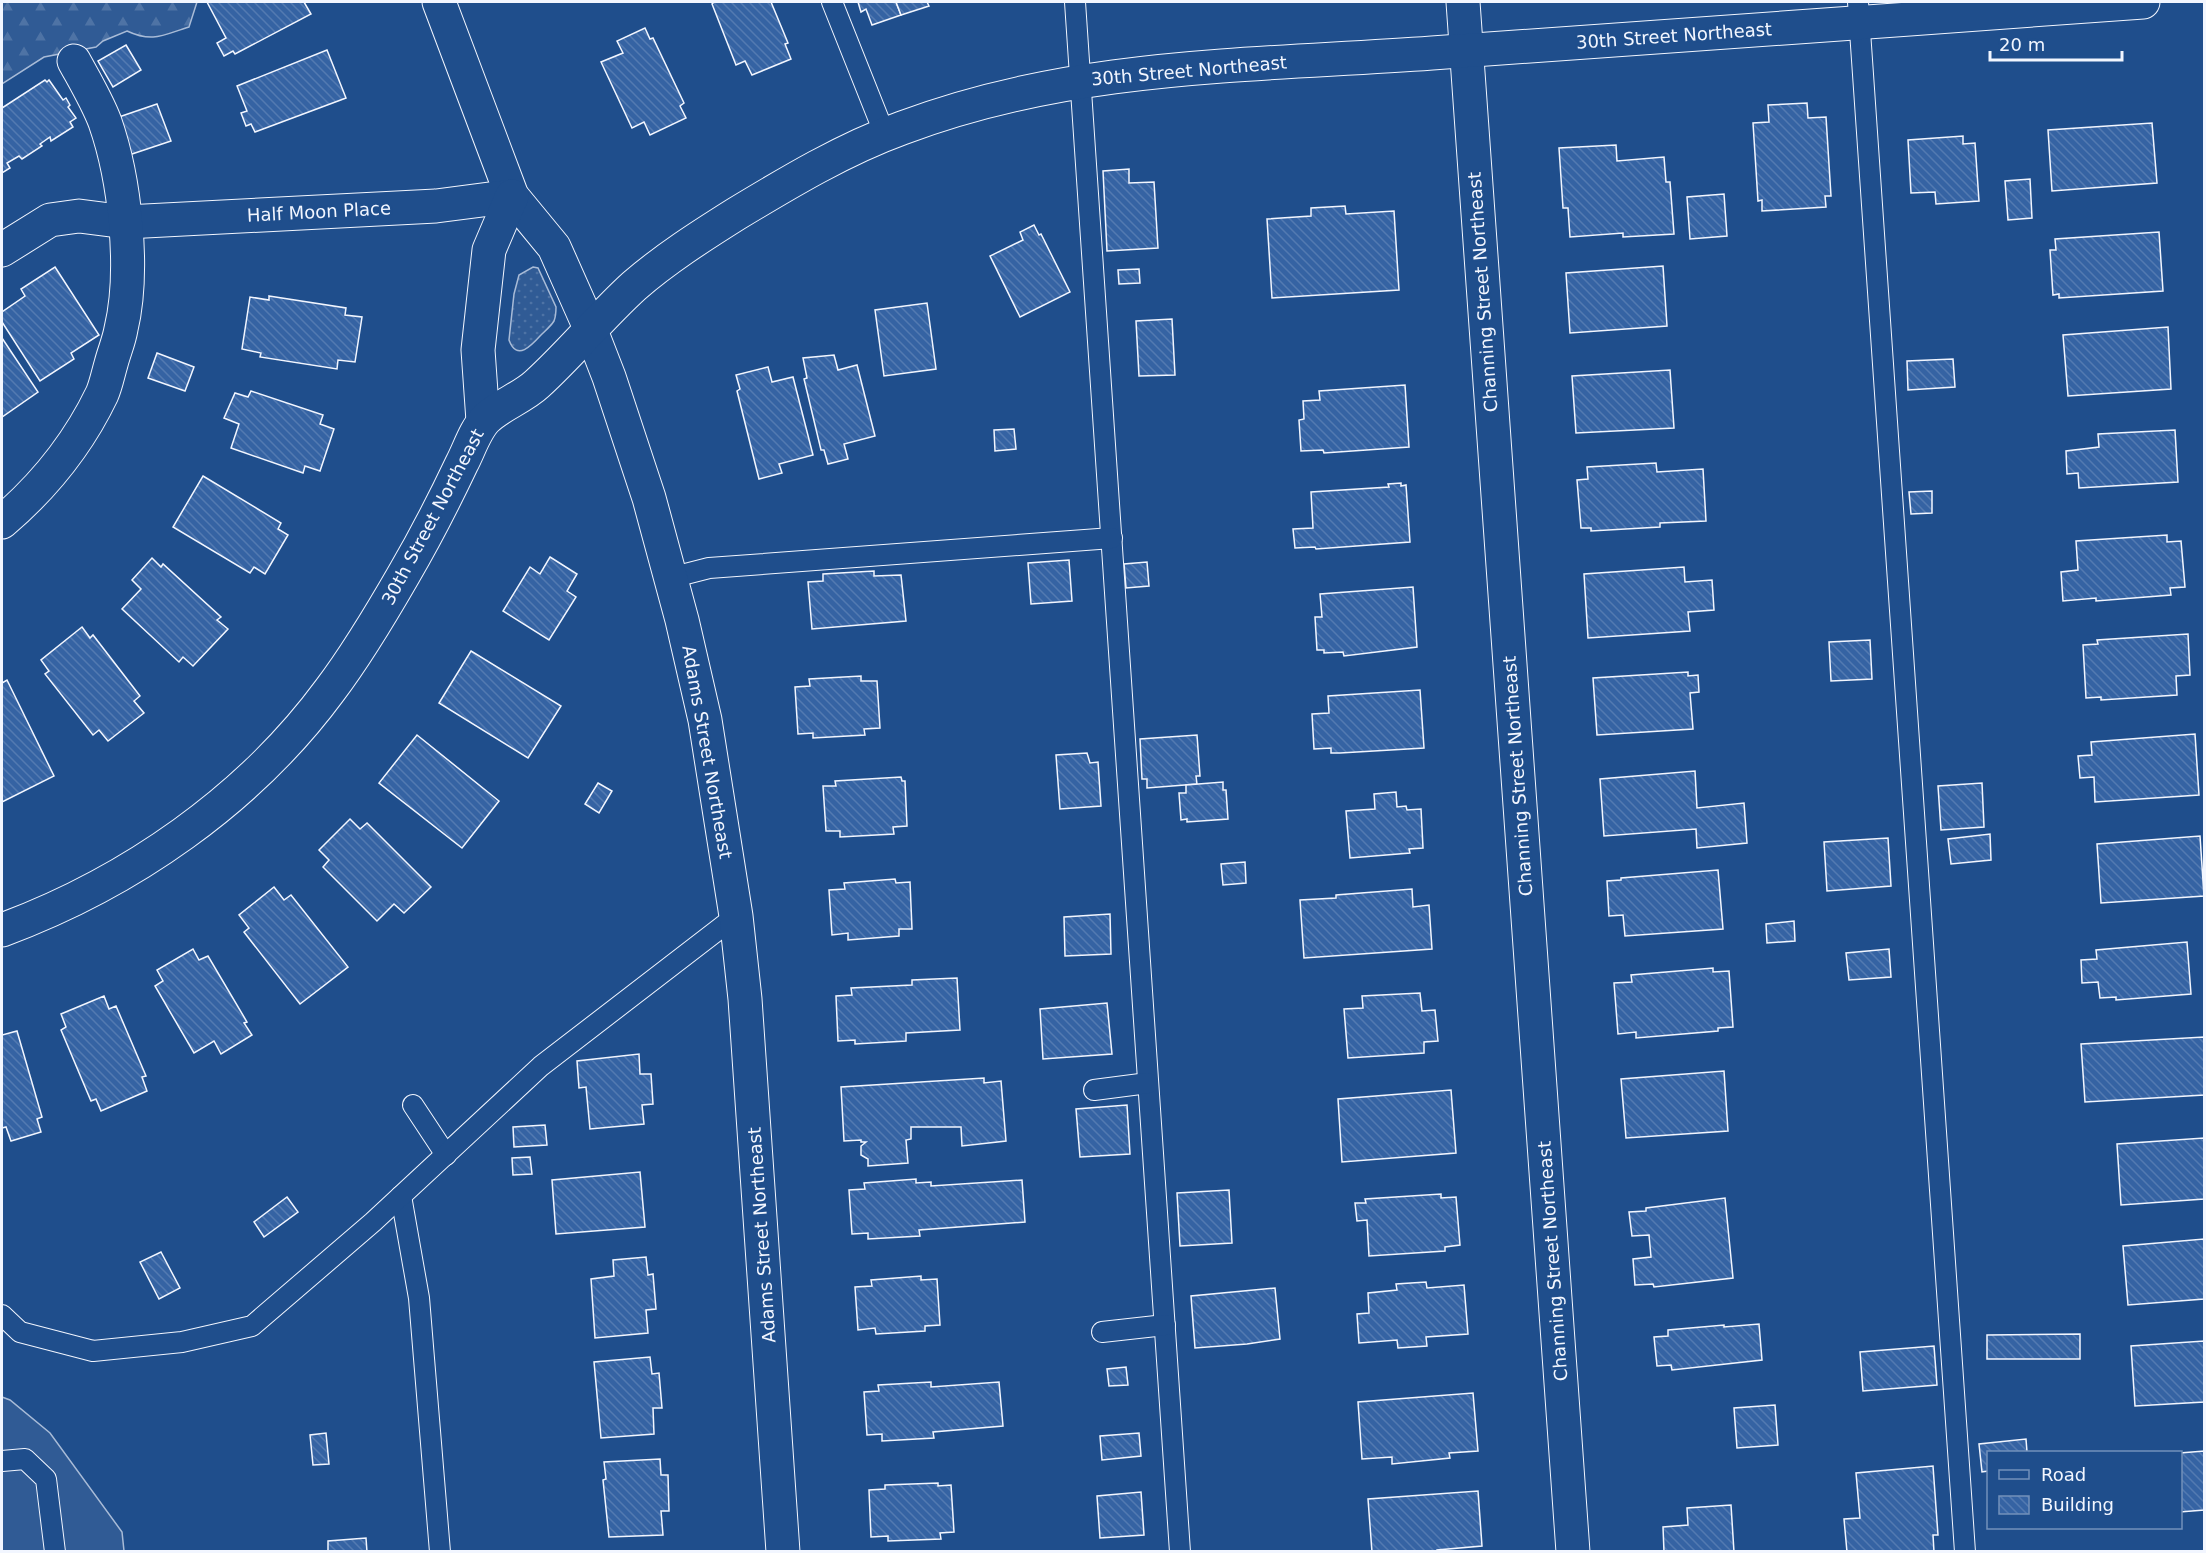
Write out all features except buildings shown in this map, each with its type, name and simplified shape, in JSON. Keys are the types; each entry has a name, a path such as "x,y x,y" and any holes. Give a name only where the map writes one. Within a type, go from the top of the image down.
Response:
{"street":[{"name":"Adams Street Northeast","path":"439,2 512,196 554,247 609,377 649,498 705,720 736,916 746,999 783,1551"},
{"name":"Channing Street Northeast","path":"1463,2 1573,1551"},
{"name":"30th Street Northeast","path":"2,930 93,889 157,852 224,800 288,739 329,692 363,644 427,534 483,421 533,388 636,284 707,232 801,176 885,135 975,104 1080,81 1154,70 1466,51 1858,12 2143,2"},
{"path":"2,522 24,503 67,455 102,393 122,327 128,272 126,222 115,160 105,123 74,61"},
{"name":"Half Moon Place","path":"2,250 50,220 79,216 126,222 436,206 512,196"},
{"path":"483,421 478,350 489,250 512,196"}],"lane":[{"path":"832,2 885,135"},
{"path":"1075,2 1180,1551"},
{"path":"1858,12 1965,1551"},
{"path":"670,578 710,568 1112,538"},
{"path":"2,1314 20,1332 93,1351 182,1342 252,1326 401,1196 541,1066 736,916"},
{"path":"1094,1090 1148,1083"},
{"path":"413,1105 446,1155"},
{"path":"401,1196 419,1298 440,1551"},
{"path":"1102,1332 1165,1325"},
{"path":"2,1461 25,1459 46,1479 55,1551"}],"green space":[{"path":"2,2 197,2 189,27 151,37 127,31 103,41 96,47 44,57 2,84"},
{"path":"533,267 538,268 556,307 556,316 551,325 533,343 520,351 512,347 509,340 514,294 519,275"}],"shaded area":[{"path":"2,1397 10,1400 50,1433 122,1532 124,1551 2,1551"}]}
